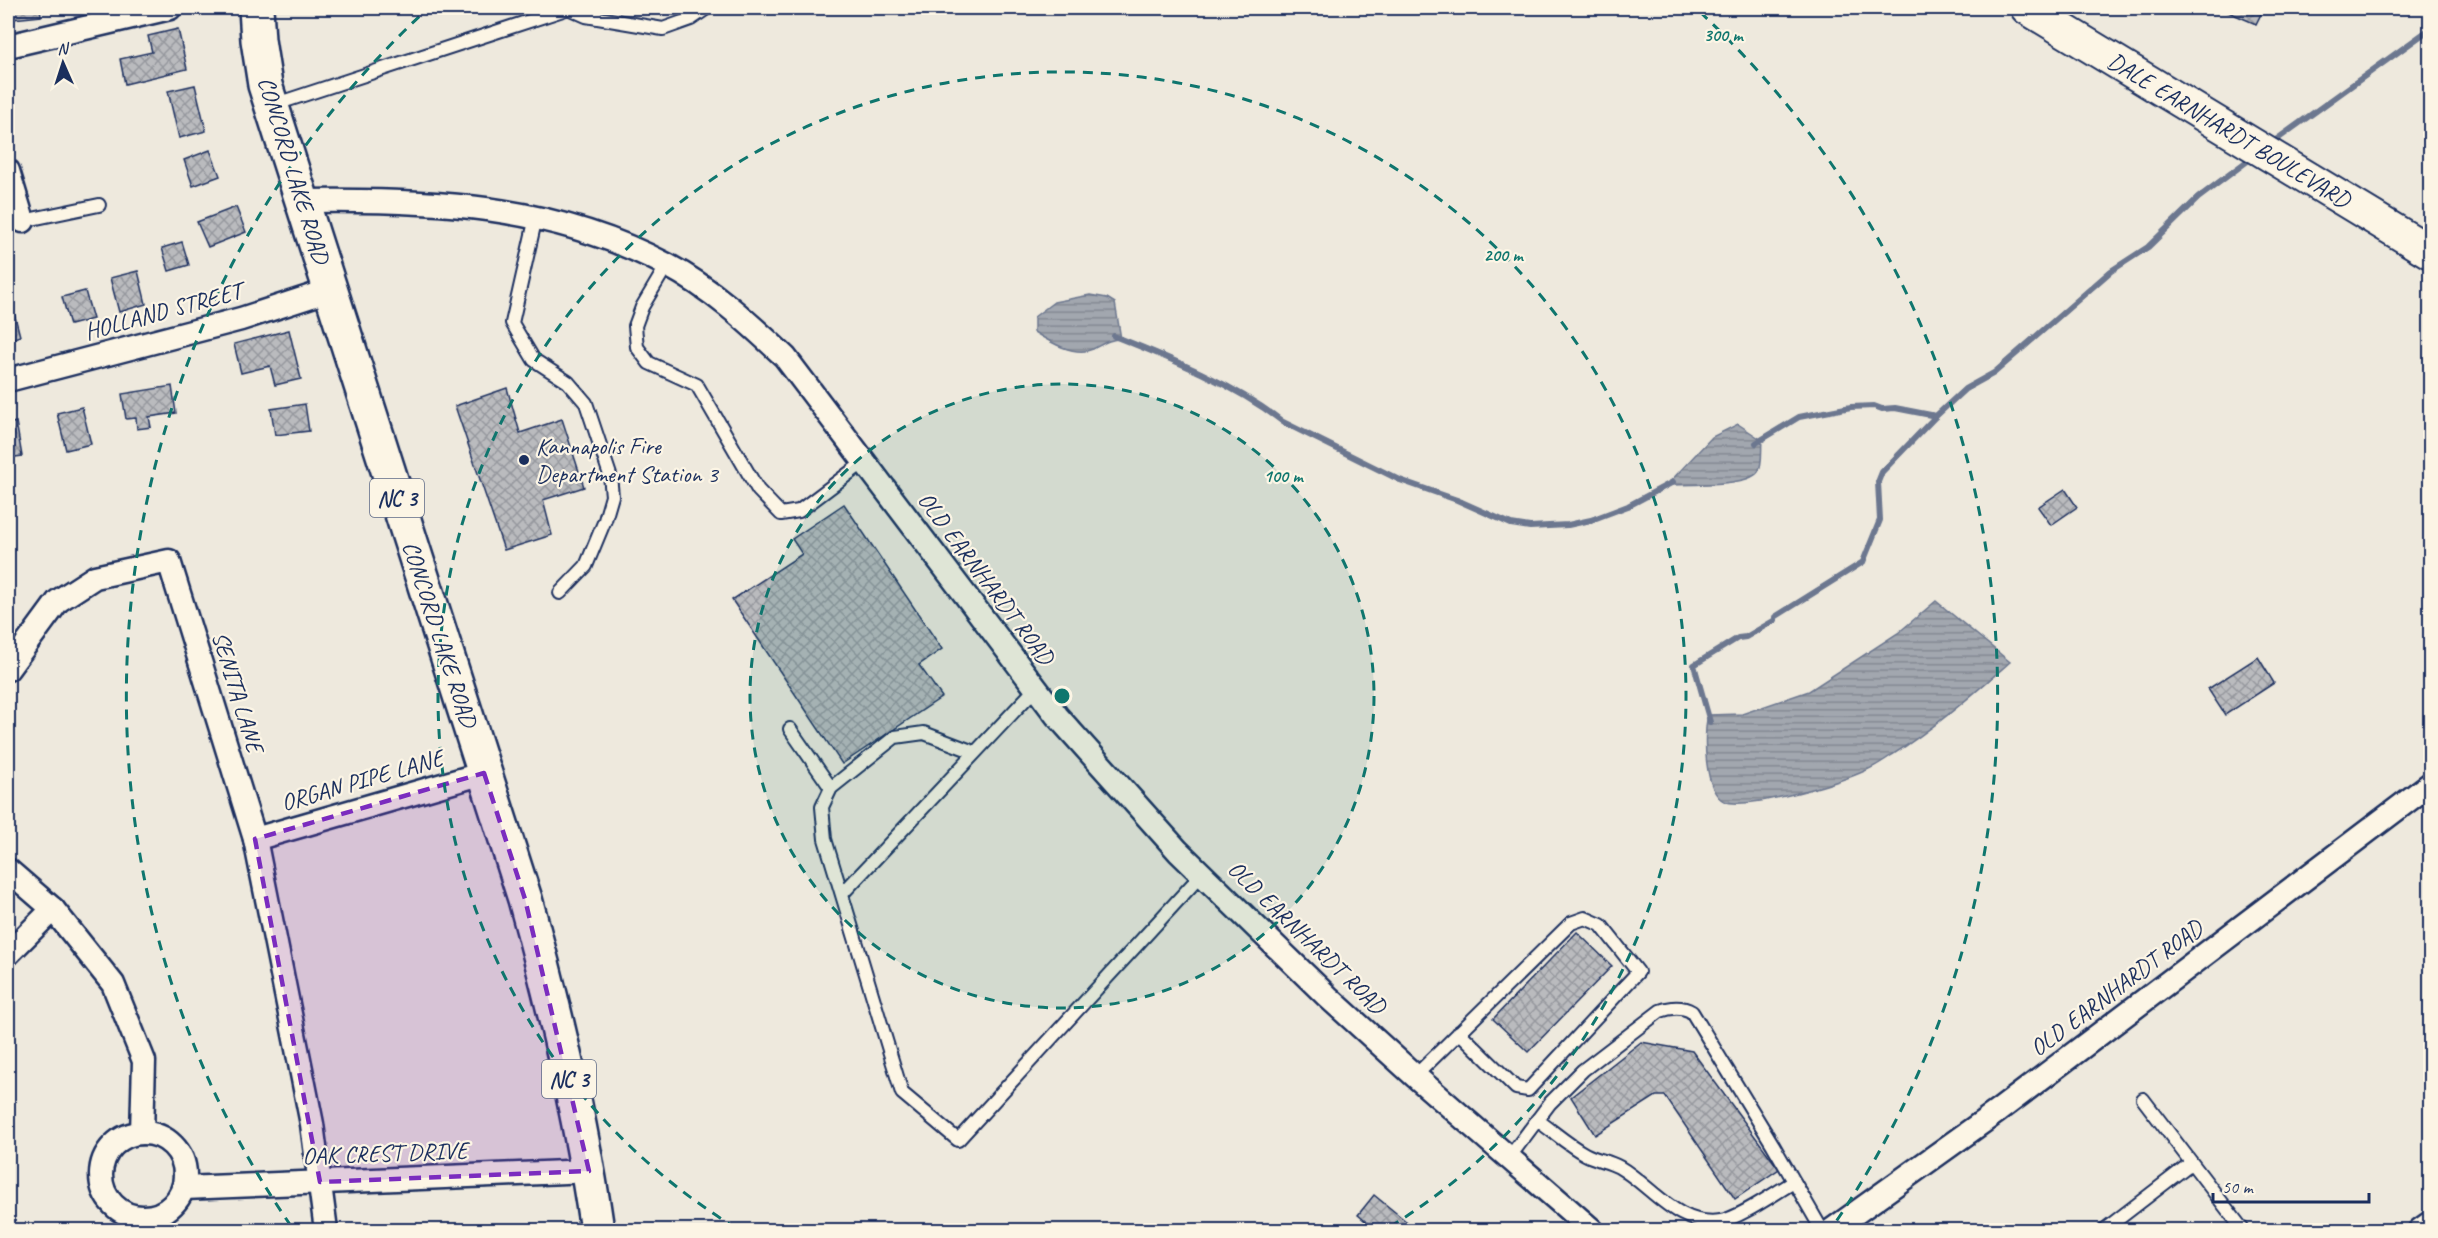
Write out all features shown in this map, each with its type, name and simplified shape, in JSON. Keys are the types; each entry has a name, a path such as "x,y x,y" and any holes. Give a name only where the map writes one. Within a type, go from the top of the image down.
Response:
{"main road":[{"name":"CONCORD LAKE ROAD","path":"256,8 258,40 265,85 271,105 525,899 549,986 589,1171 597,1230"},
{"name":"DALE EARNHARDT BOULEVARD","path":"2027,8 2430,252"}],"street":[{"path":"8,46 170,8"},
{"path":"8,171 15,222"},
{"name":"OLD EARNHARDT ROAD","path":"302,201 376,200 431,203 512,211 581,227 667,265 721,300 785,357 1036,688 1072,733 1178,851 1328,997 1414,1076 1592,1230"},
{"name":"HOLLAND STREET","path":"8,380 241,319 330,291"},
{"name":"SENITA LANE","path":"8,669 58,601 95,577 169,561 255,839 312,1124 326,1230"},
{"name":"ORGAN PIPE LANE","path":"255,839 484,773"},
{"name":"OLD EARNHARDT ROAD","path":"1832,1230 1998,1112 2430,784"},
{"path":"8,870 52,909 113,984 144,1061 142,1133"},
{"path":"8,954 52,909"},
{"path":"142,1133 163,1137 175,1146 183,1159 186,1173 184,1188 177,1201 166,1211 153,1216 140,1217 116,1208 101,1185 100,1172 103,1159 110,1147 120,1138 142,1133"},
{"name":"OAK CREST DRIVE","path":"184,1188 589,1171"},
{"path":"2420,1230 2430,1223"}],"lane":[{"path":"271,105 569,8 586,16 663,29 691,19 707,8"},
{"path":"15,222 99,205"},
{"path":"536,217 512,323 534,360 568,382 586,403 610,475 612,496 586,566 560,593"},
{"path":"667,265 642,307 635,326 637,347 649,363 697,385 758,490 767,501 781,514 799,511 864,462"},
{"path":"843,893 1036,688"},
{"path":"790,729 831,788"},
{"path":"974,753 924,733 895,737 831,788 822,807 825,839 902,1093 958,1140 1202,874"},
{"path":"1414,1076 1459,1032 1571,923 1584,918 1601,926 1638,972 1528,1090 1516,1088 1459,1032"},
{"path":"1508,1159 1550,1103 1583,1070 1660,1011 1686,1008 1692,1012 1822,1230"},
{"path":"2143,1099 2243,1230"},
{"path":"1537,1120 1586,1155 1605,1160 1622,1169 1667,1205 1687,1216 1703,1220 1728,1219 1794,1182"},
{"path":"2104,1230 2191,1163"}],"highlighted area":[{"path":"484,773 525,899 589,1171 320,1182 255,839"}],"shaded area":[{"path":"1090,295 1107,298 1115,303 1121,339 1086,351 1078,351 1062,347 1034,332 1034,317 1054,302"},
{"path":"1738,424 1762,440 1758,472 1752,477 1729,482 1667,485 1712,437"},
{"path":"1936,601 2010,662 1923,734 1864,771 1812,789 1770,799 1735,803 1724,801 1717,796 1712,786 1707,762 1706,724 1708,715 1742,714 1809,691 1898,633"}],"building":[{"path":"12,8 40,8 41,16 13,19"},
{"path":"2219,8 2264,8 2256,24"},
{"path":"178,29 187,69 125,84 120,59 152,52 148,36"},
{"path":"195,85 206,131 179,138 168,91"},
{"path":"210,150 220,176 193,186 184,160"},
{"path":"236,207 246,232 208,247 197,222"},
{"path":"182,242 189,265 169,271 162,248"},
{"path":"138,271 146,304 119,312 110,278"},
{"path":"85,291 93,319 70,325 62,297"},
{"path":"10,297 20,336 8,340 8,298"},
{"path":"289,330 301,379 275,385 270,366 241,373 234,344"},
{"path":"172,386 176,413 149,417 151,427 137,429 136,418 126,419 122,394"},
{"name":"Kannapolis Fire Department Station 3","path":"507,388 520,433 562,419 584,487 543,500 552,535 504,550 455,406"},
{"path":"305,404 309,431 275,435 271,409"},
{"path":"82,407 91,444 66,450 57,413"},
{"path":"16,422 22,456 8,458 8,424"},
{"path":"2065,489 2077,507 2051,525 2038,507"},
{"path":"844,504 942,649 919,665 942,697 842,764 732,600 802,554 792,539"},
{"path":"2258,657 2274,683 2225,715 2208,689"},
{"path":"1577,932 1612,966 1528,1052 1493,1019"},
{"path":"1641,1042 1692,1051 1779,1169 1735,1199 1665,1096 1656,1096 1595,1135 1571,1097"},
{"path":"1374,1195 1412,1226 1408,1230 1376,1230 1358,1215"}],"waterway":[{"path":"2269,145 2430,29"},
{"path":"1710,722 1694,665 1738,638 1746,637 1775,620 1775,617 1863,562 1880,520 1878,482 1882,472 1965,389 1994,373 2111,271 2148,247 2198,198 2254,156"},
{"path":"1114,336 1180,363 1223,384 1283,422 1400,480 1457,500 1511,524 1530,527 1568,525 1591,520 1628,506 1673,482"},
{"path":"1756,443 1799,417 1851,407 1895,408 1936,416"}],"place":[{"name":"Kannapolis Fire Department Station 3","path":"524,460"}]}
